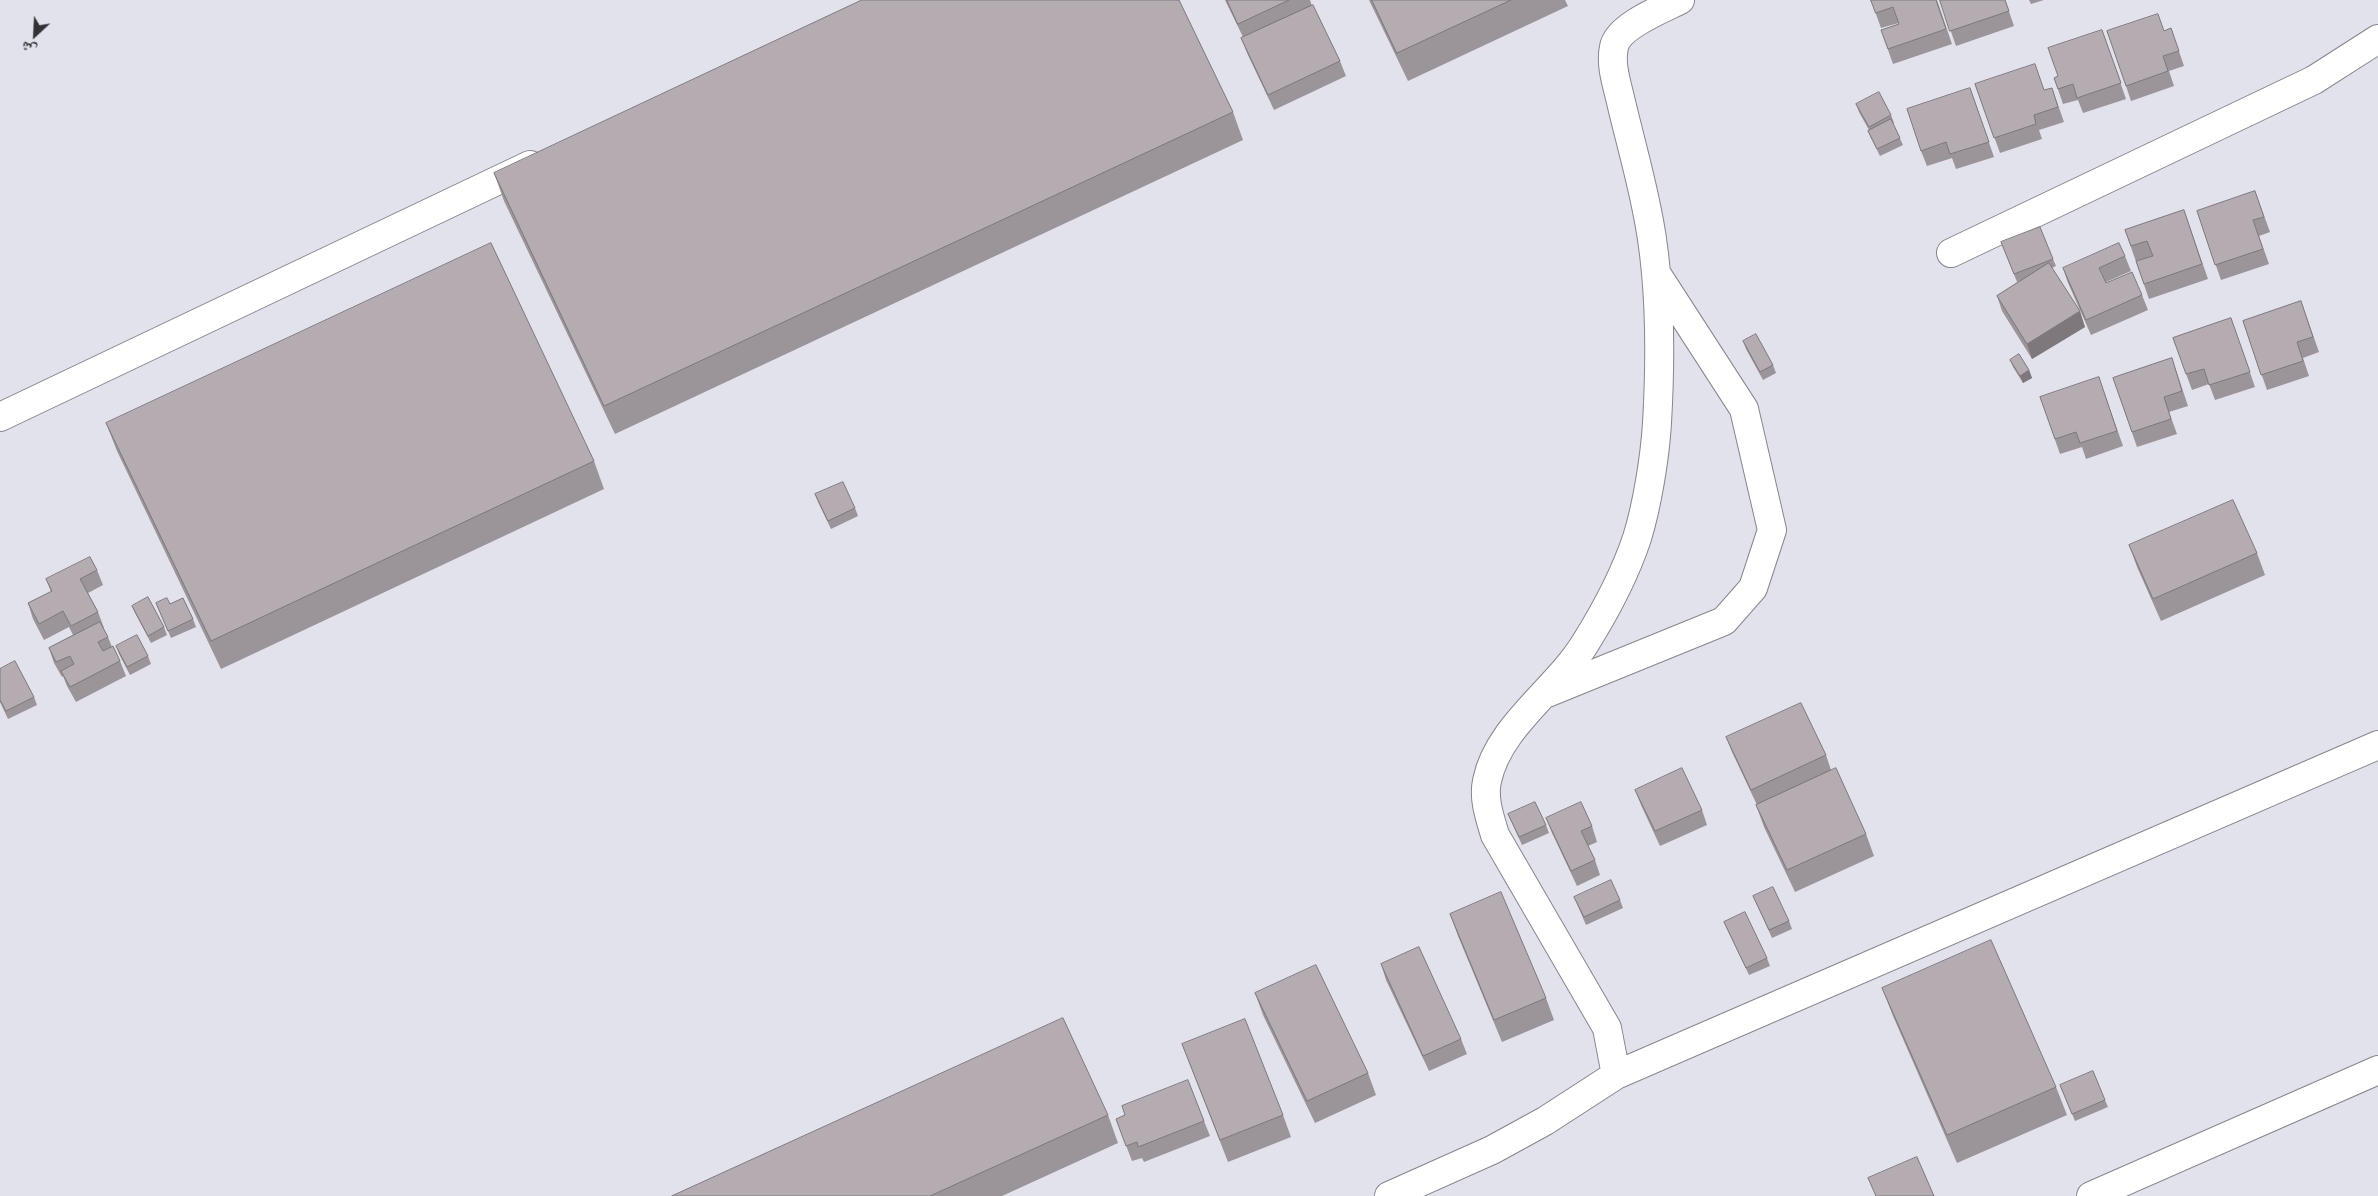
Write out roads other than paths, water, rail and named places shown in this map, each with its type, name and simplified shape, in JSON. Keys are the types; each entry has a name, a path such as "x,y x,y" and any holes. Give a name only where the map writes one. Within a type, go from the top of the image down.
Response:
{"lane":[{"path":"1616,1076 1607,1028 1495,836 1487,808 1486,782 1494,758 1510,732 1546,694 1585,644 1617,585 1637,537 1648,486 1657,425 1656,274 1647,207 1614,71 1614,44 1631,24 1680,0"},
{"path":"1951,253 2314,80 2378,39"},
{"path":"0,417 548,156"},
{"path":"1546,694 1724,621 1753,588 1772,530 1744,409 1656,274"},
{"path":"1389,1196 1492,1150 1545,1121 1616,1076 2378,746"},
{"path":"2091,1196 2378,1070"}]}
